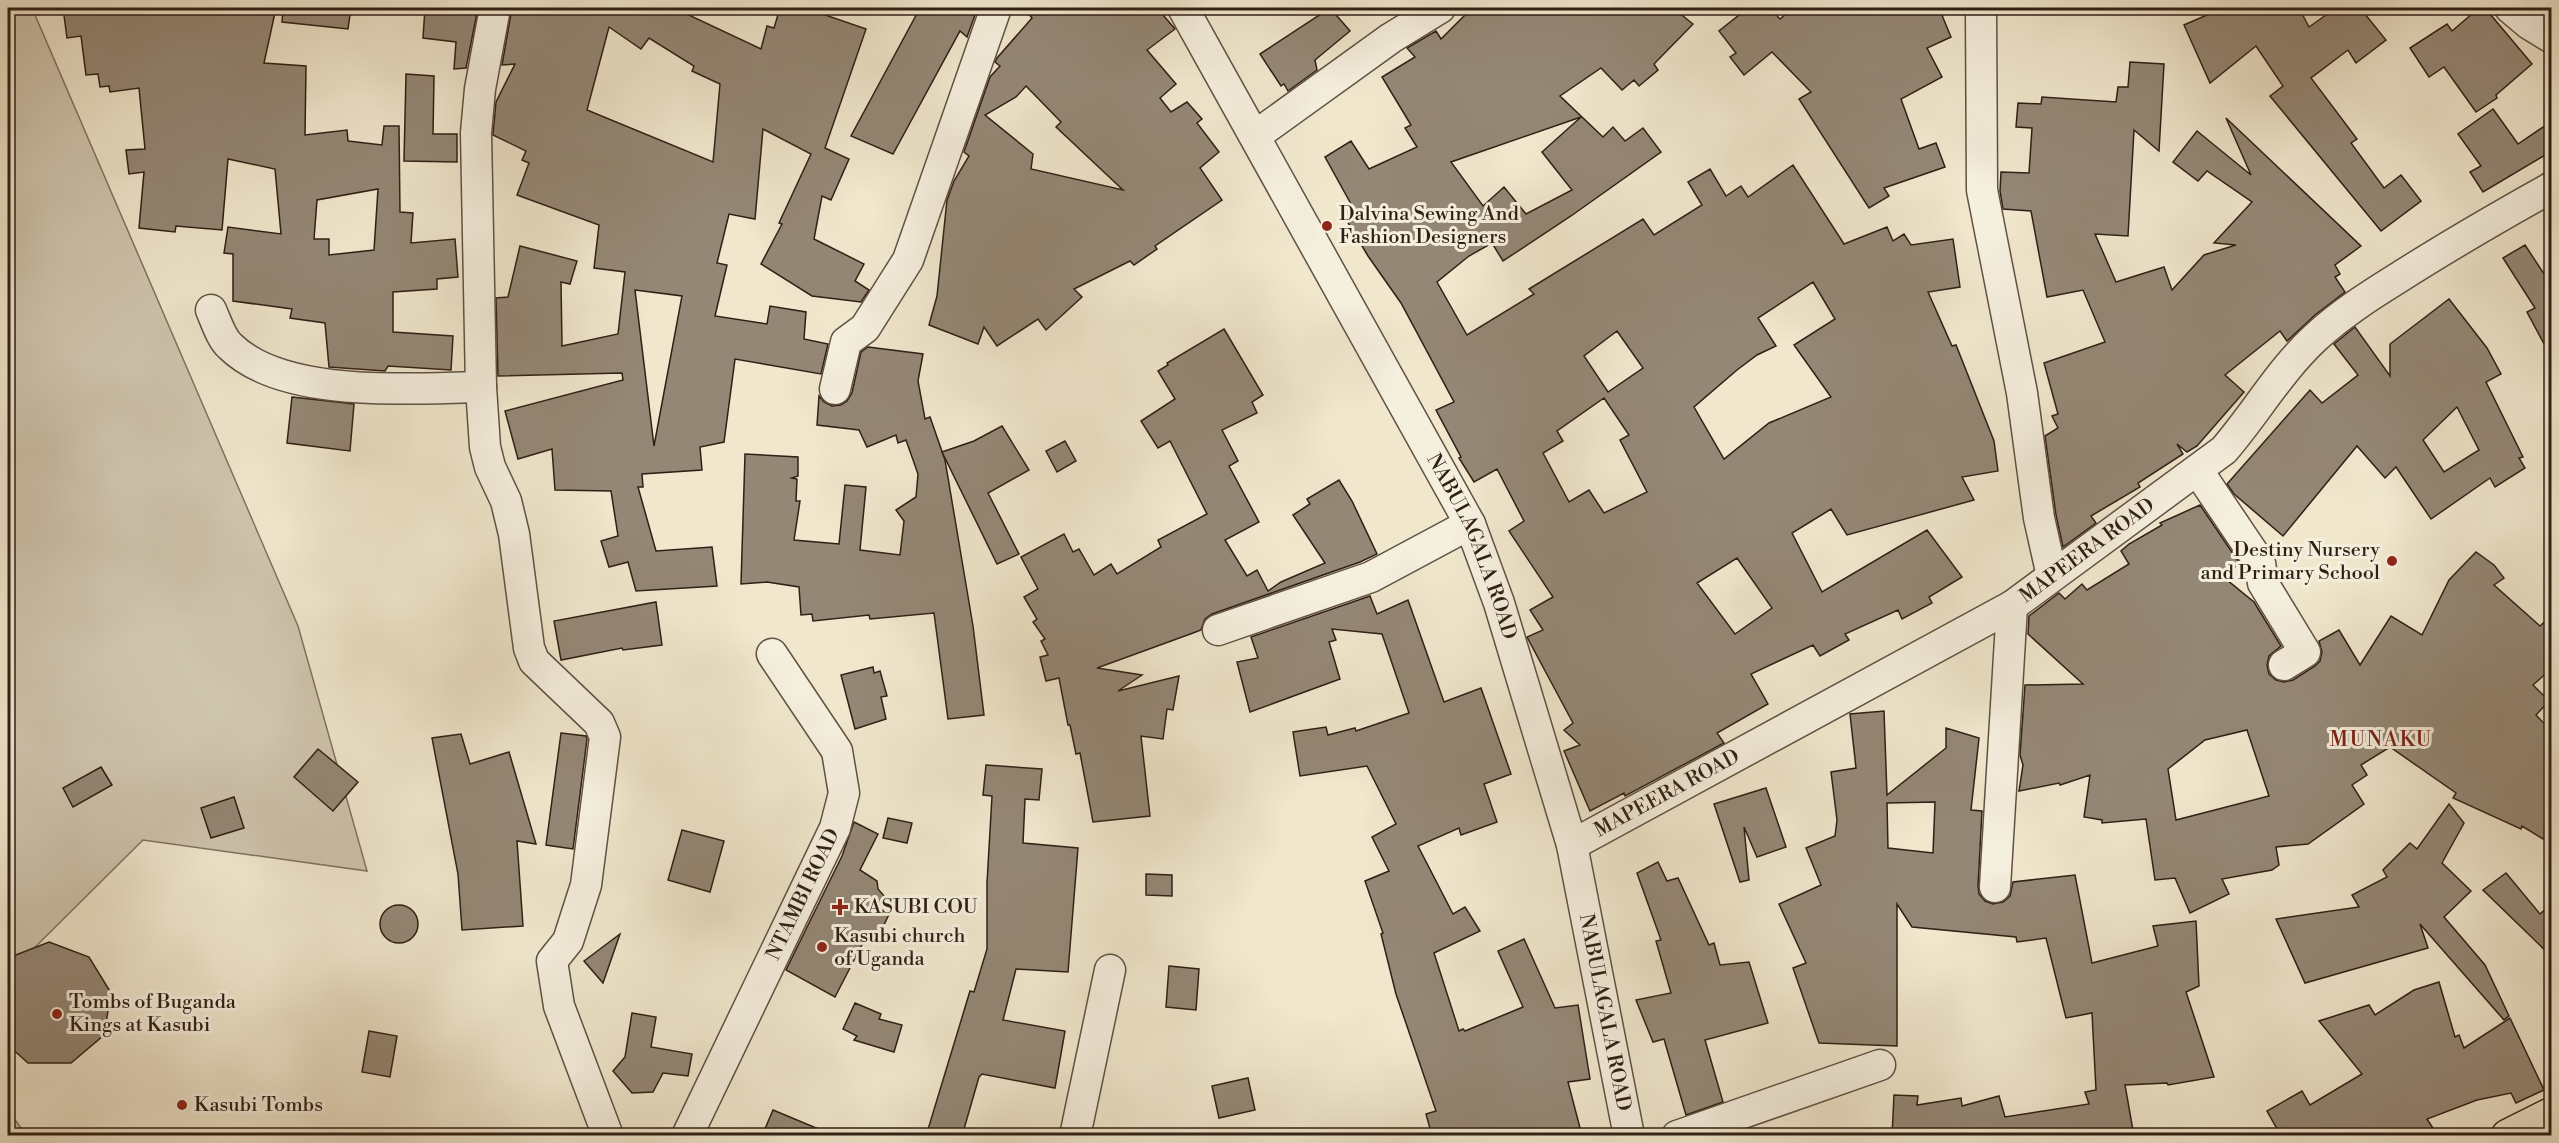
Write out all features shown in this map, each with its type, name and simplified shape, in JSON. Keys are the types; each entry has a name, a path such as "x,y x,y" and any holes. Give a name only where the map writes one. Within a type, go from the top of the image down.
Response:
{"main road":[{"path":"2508,1136 2552,1114"}],"street":[{"path":"495,8 480,88 476,133 481,387 485,447 490,467 506,501 514,534 531,655 534,661 599,723 605,737 586,885 568,941 552,961 559,1006 608,1136"},
{"path":"835,389 846,342 864,328 908,260 996,8"},
{"name":"NABULAGALA ROAD","path":"1183,8 1470,524 1499,603 1572,845 1629,1136"},
{"path":"1255,136 1391,38 1440,8"},
{"path":"1981,8 1982,190 2022,393 2040,519 2052,576"},
{"path":"2510,8 2529,24 2552,38"},
{"name":"MAPEERA ROAD","path":"1572,845 2013,606 2224,450 2284,370 2316,337 2350,309 2449,245 2552,187"},
{"path":"211,310 227,344 245,360 273,373 350,388 481,387"},
{"path":"2198,471 2260,563 2263,583 2305,652 2284,665"},
{"path":"1218,630 1371,577 1470,524"},
{"path":"1995,887 2013,606"},
{"name":"NTAMBI ROAD","path":"687,1136 835,828 844,793 837,751 772,654"},
{"path":"1075,1136 1110,970"},
{"path":"1677,1136 1880,1065"}],"shaded area":[{"path":"8,8 32,8 298,626 367,871 143,840 8,974"},
{"path":"8,1110 26,1135 8,1135"}],"building":[{"path":"63,8 276,8 264,63 306,66 305,135 347,130 348,141 382,145 384,126 399,126 400,212 413,213 411,243 455,239 458,277 437,279 437,289 393,292 393,332 453,336 451,370 388,366 385,371 329,367 325,323 290,318 292,309 233,301 233,254 224,253 228,227 281,234 275,169 228,159 222,230 176,226 175,232 139,228 144,172 129,174 126,150 145,149 139,88 110,92 109,86 100,87 98,74 86,75 81,36 67,38","holes":["378,189 374,250 329,255 329,239 314,239 317,200"]},
{"path":"283,8 351,8 348,29 282,22"},
{"path":"425,8 478,8 466,68 454,69 456,42 423,38"},
{"path":"512,8 674,8 761,49 767,26 774,28 780,8 805,8 866,29 825,148 849,159 831,200 822,196 814,239 864,264 855,281 869,290 861,302 812,296 761,264 782,224 779,223 811,154 763,129 755,219 729,214 717,263 727,265 715,316 767,324 770,306 806,312 804,339 828,344 821,374 735,359 724,442 700,447 702,470 642,474 643,487 638,487 656,551 712,547 717,586 636,591 628,562 609,567 601,541 618,536 611,491 555,490 552,449 518,459 505,411 623,380 622,373 498,376 496,298 508,297 520,246 577,261 570,284 561,282 562,346 618,334 625,272 594,268 599,225 517,195 529,163 522,160 526,151 493,135 496,102 515,64 502,65","holes":["609,27 641,49 649,38 694,66 692,71 720,84 713,162 587,110","635,290 682,296 654,446"]},
{"path":"920,8 957,8 975,15 967,37 960,31 893,154 851,136"},
{"path":"1024,8 1157,8 1175,29 1147,50 1176,84 1160,98 1171,112 1187,102 1202,119 1197,123 1219,152 1200,168 1222,200 1155,246 1157,249 1134,265 1130,261 1074,289 1082,297 1046,330 1038,319 997,346 984,327 978,344 929,325 937,296 947,200 954,181 969,156 964,152 990,77 1000,66 995,62 1032,18","holes":["1026,86 1061,122 1056,127 1123,190 1031,169 1033,154 985,115 1016,97"]},
{"path":"1330,8 1350,31 1315,60 1317,70 1288,91 1284,84 1281,86 1260,54"},
{"path":"1472,8 1673,8 1693,24 1654,64 1658,70 1639,86 1634,80 1622,90 1601,68 1560,96 1603,137 1613,127 1625,141 1643,128 1661,152 1503,261 1492,243 1469,256 1437,282 1467,335 1534,294 1529,289 1643,219 1654,235 1702,205 1688,182 1710,169 1726,196 1741,186 1748,197 1793,165 1844,244 1887,227 1893,241 1904,234 1911,245 1953,239 1960,287 1928,292 1952,346 1956,345 1994,441 1998,471 1962,477 1974,500 1847,535 1831,509 1792,533 1822,592 1927,530 1962,577 1929,597 1932,603 1902,619 1898,610 1845,634 1849,640 1820,656 1813,645 1751,674 1768,704 1717,733 1724,743 1625,796 1624,793 1590,811 1564,751 1580,745 1564,730 1573,723 1527,637 1543,630 1530,610 1553,597 1509,531 1524,521 1497,469 1474,482 1459,458 1461,457 1436,410 1454,402 1401,303 1368,256 1341,211 1351,204 1325,157 1351,141 1369,169 1417,147 1405,128 1411,125 1382,77 1415,57 1407,48 1436,31 1441,39","holes":["1581,117 1542,152 1572,190 1526,214 1504,187 1483,206 1451,162","1813,282 1835,319 1794,345 1831,397 1769,423 1724,459 1694,407 1757,355 1776,346 1758,318","1617,331 1643,368 1608,392 1584,356","1604,398 1629,435 1620,440 1647,492 1604,513 1589,490 1569,502 1543,453 1563,441 1557,431","1737,558 1772,608 1735,634 1697,583"]},
{"path":"1748,8 1770,8 1780,19 1793,8 1939,8 1951,37 1927,48 1942,77 1901,99 1919,149 1936,143 1945,167 1884,188 1889,196 1869,208 1799,99 1811,92 1772,52 1744,75 1730,57 1736,53 1719,31"},
{"path":"2223,8 2299,8 2309,27 2336,8 2360,8 2386,40 2356,63 2348,50 2311,78 2357,139 2351,143 2384,188 2401,175 2421,201 2381,231 2270,96 2283,86 2256,46 2210,83 2184,25"},
{"path":"2479,8 2485,8 2532,64 2496,95 2497,98 2476,112 2444,67 2429,77 2410,48 2447,24 2452,31"},
{"path":"2130,62 2164,64 2159,151 2134,130 2128,236 2095,234 2116,282 2164,267 2172,290 2204,255 2236,245 2214,243 2252,202 2207,171 2198,181 2173,162 2197,131 2251,175 2226,118 2361,246 2335,265 2340,274 2335,277 2345,292 2287,341 2280,331 2225,375 2244,392 2197,446 2187,452 2177,444 2183,454 2138,483 2140,487 2091,516 2096,523 2063,547 2045,436 2058,428 2052,416 2058,414 2044,363 2105,342 2083,290 2047,297 2031,211 2003,209 2000,191 2001,172 2029,173 2032,128 2016,127 2018,103 2041,104 2042,97 2116,102 2118,87 2128,87"},
{"path":"406,74 434,76 433,134 457,134 457,162 404,161"},
{"path":"2493,109 2518,144 2552,121 2552,151 2483,192 2470,172 2481,166 2458,134"},
{"path":"2525,245 2552,286 2552,359 2527,312 2535,308 2503,258"},
{"path":"2449,299 2487,348 2501,374 2486,382 2523,457 2519,458 2525,468 2495,487 2490,478 2431,519 2396,467 2385,478 2357,446 2283,536 2234,494 2227,484 2310,390 2322,403 2358,375 2334,344 2355,327 2390,376 2390,344","holes":["2457,407 2479,450 2444,472 2423,440"]},
{"path":"1224,329 1263,395 1252,402 1257,413 1222,430 1238,461 1229,466 1259,522 1225,540 1247,576 1257,570 1268,591 1281,582 1325,563 1293,515 1310,504 1307,499 1339,480 1352,501 1377,554 1212,614 1205,619 1201,630 1097,668 1142,675 1118,691 1179,676 1173,710 1167,709 1163,739 1141,736 1150,816 1093,822 1080,753 1076,754 1059,678 1046,681 1040,657 1048,655 1041,641 1045,639 1033,622 1037,619 1024,597 1038,589 1021,557 1064,534 1073,552 1079,549 1094,575 1111,564 1117,574 1161,547 1158,540 1207,514 1170,441 1158,448 1141,421 1175,399 1158,371 1168,365 1167,363"},
{"path":"868,347 923,354 918,381 925,419 930,417 945,460 973,626 984,715 948,719 934,613 870,619 869,615 813,621 812,614 801,615 799,587 767,582 741,584 745,454 798,457 798,476 792,478 797,479 796,501 800,501 794,540 839,544 845,485 866,487 860,550 900,555 904,521 896,510 916,497 918,474 906,440 898,443 896,435 867,447 859,430 817,425 819,396 832,406 841,405 847,401 852,393 861,352"},
{"path":"292,397 354,404 350,451 287,443"},
{"path":"1002,426 1029,470 988,493 1019,554 997,564 942,452 974,441"},
{"path":"1065,441 1076,461 1057,472 1046,451"},
{"path":"2200,505 2240,564 2221,575 2254,602 2281,646 2269,656 2267,665 2269,674 2276,680 2284,682 2293,680 2315,666 2320,661 2322,652 2319,641 2339,630 2360,665 2391,616 2422,635 2449,580 2476,552 2494,565 2504,578 2494,585 2540,626 2552,615 2552,668 2533,685 2549,701 2536,715 2552,732 2552,826 2543,839 2522,826 2521,829 2453,798 2456,793 2390,747 2361,765 2367,775 2352,785 2364,804 2308,844 2276,847 2279,865 2272,870 2222,879 2229,894 2190,913 2175,878 2155,880 2146,819 2102,823 2102,820 2084,817 2090,775 2060,785 2059,783 2019,791 2023,765 2020,755 2025,685 2083,684 2028,634 2029,616 2059,593 2065,599 2082,584 2087,590 2129,564 2121,551 2162,525 2160,523","holes":["2247,730 2269,796 2176,820 2168,769 2205,740"]},
{"path":"1370,596 1377,614 1408,600 1444,702 1481,688 1511,774 1484,784 1497,822 1461,835 1459,828 1418,846 1453,914 1465,907 1480,931 1434,953 1459,1031 1463,1029 1465,1031 1523,1007 1498,951 1524,939 1555,1008 1578,1005 1590,1079 1568,1082 1580,1128 1570,1130 1571,1136 1432,1136 1426,1114 1436,1111 1396,994 1381,934 1383,933 1365,881 1389,871 1372,837 1396,824 1367,766 1300,776 1293,732 1326,727 1328,735 1355,728 1356,731 1409,713 1382,634 1332,629 1336,640 1329,642 1340,679 1250,712 1237,662 1258,658 1251,637"},
{"path":"656,602 662,645 623,650 622,648 561,660 554,621"},
{"path":"873,667 874,673 880,671 887,696 881,697 886,719 855,729 841,675"},
{"path":"1884,711 1887,795 1946,748 1946,728 1979,738 1971,810 1982,811 1978,886 1979,894 1985,901 1993,904 2003,902 2010,896 2013,882 2075,875 2092,963 2158,946 2153,926 2196,921 2199,986 2186,992 2214,1077 2168,1085 2167,1083 2125,1085 2134,1136 1892,1136 1894,1095 1918,1096 1917,1105 1961,1098 1962,1106 1999,1096 2005,1117 2089,1104 2085,1092 2096,1090 2092,1013 2066,1018 2046,938 2017,942 2016,937 1912,927 1897,904 1897,1046 1819,1043 1793,968 1806,963 1779,904 1821,885 1806,848 1835,836 1837,820 1831,772 1856,768 1850,714","holes":["1935,802 1933,853 1888,848 1887,803"]},
{"path":"561,733 586,736 587,739 573,849 546,845"},
{"path":"461,734 470,764 509,752 536,844 517,841 523,926 462,930 458,874 432,738"},
{"path":"318,749 358,782 333,811 294,777"},
{"path":"986,765 1042,769 1039,800 1025,799 1023,843 1078,848 1068,972 1016,969 1003,1020 1065,1031 1055,1088 982,1074 979,1077 962,1136 926,1136 970,991 974,992 987,949 987,883 992,796 983,795"},
{"path":"101,767 112,785 73,807 63,788"},
{"path":"1766,788 1786,847 1757,857 1744,827 1749,880 1740,882 1714,804"},
{"path":"234,797 244,828 211,838 201,808"},
{"path":"2449,804 2464,823 2442,863 2471,891 2444,917 2485,965 2509,1016 2504,1020 2420,924 2428,948 2305,983 2276,919 2359,907 2352,895 2387,877 2383,870 2410,843 2417,849"},
{"path":"888,818 912,823 907,843 883,838"},
{"name":"Kasubi church of Uganda","path":"854,822 878,834 860,870 877,881 878,889 893,906 881,931 869,931 835,997 786,970 842,856"},
{"path":"682,830 724,841 710,892 668,880"},
{"path":"1658,862 1667,881 1678,878 1709,945 1714,943 1720,965 1749,962 1768,1023 1705,1040 1723,1102 1686,1115 1664,1039 1653,1042 1636,1000 1671,993 1656,941 1661,940 1637,873"},
{"path":"2506,873 2540,914 2552,903 2552,957 2483,890"},
{"path":"1146,874 1172,875 1172,896 1146,895"},
{"path":"399,905 412,911 418,924 412,937 399,943 386,937 380,924 386,911"},
{"path":"620,934 603,983 584,961"},
{"name":"Tombs of Buganda Kings at Kasubi","path":"49,942 89,957 111,993 104,1035 71,1063 28,1063 8,1045 8,958"},
{"path":"1169,966 1199,969 1196,1010 1166,1007"},
{"path":"2439,982 2455,1037 2459,1035 2464,1048 2510,1018 2544,1090 2516,1103 2511,1093 2477,1100 2427,1119 2438,1136 2281,1136 2267,1111 2302,1091 2310,1105 2362,1074 2319,1021 2369,1005 2375,1015 2414,990"},
{"path":"855,1003 881,1014 879,1019 902,1025 894,1052 854,1040 857,1036 843,1029"},
{"path":"632,1013 656,1017 651,1047 692,1054 688,1076 663,1073 653,1092 632,1093 613,1071 625,1057"},
{"path":"369,1031 397,1036 390,1077 362,1072"},
{"path":"1248,1078 1255,1110 1219,1118 1212,1086"},
{"path":"773,1110 833,1135 833,1136 762,1136"}],"place":[{"name":"Dalvina Sewing And Fashion Designers","path":"1327,226"},
{"name":"Destiny Nursery and Primary School","path":"2392,561"},
{"name":"KASUBI COU","path":"840,907"},
{"name":"Kasubi church of Uganda","path":"822,947"},
{"name":"Tombs of Buganda Kings at Kasubi","path":"57,1014"},
{"name":"Kasubi Tombs","path":"182,1105"}],"district":[{"name":"MUNAKU","path":"2381,740"}]}
